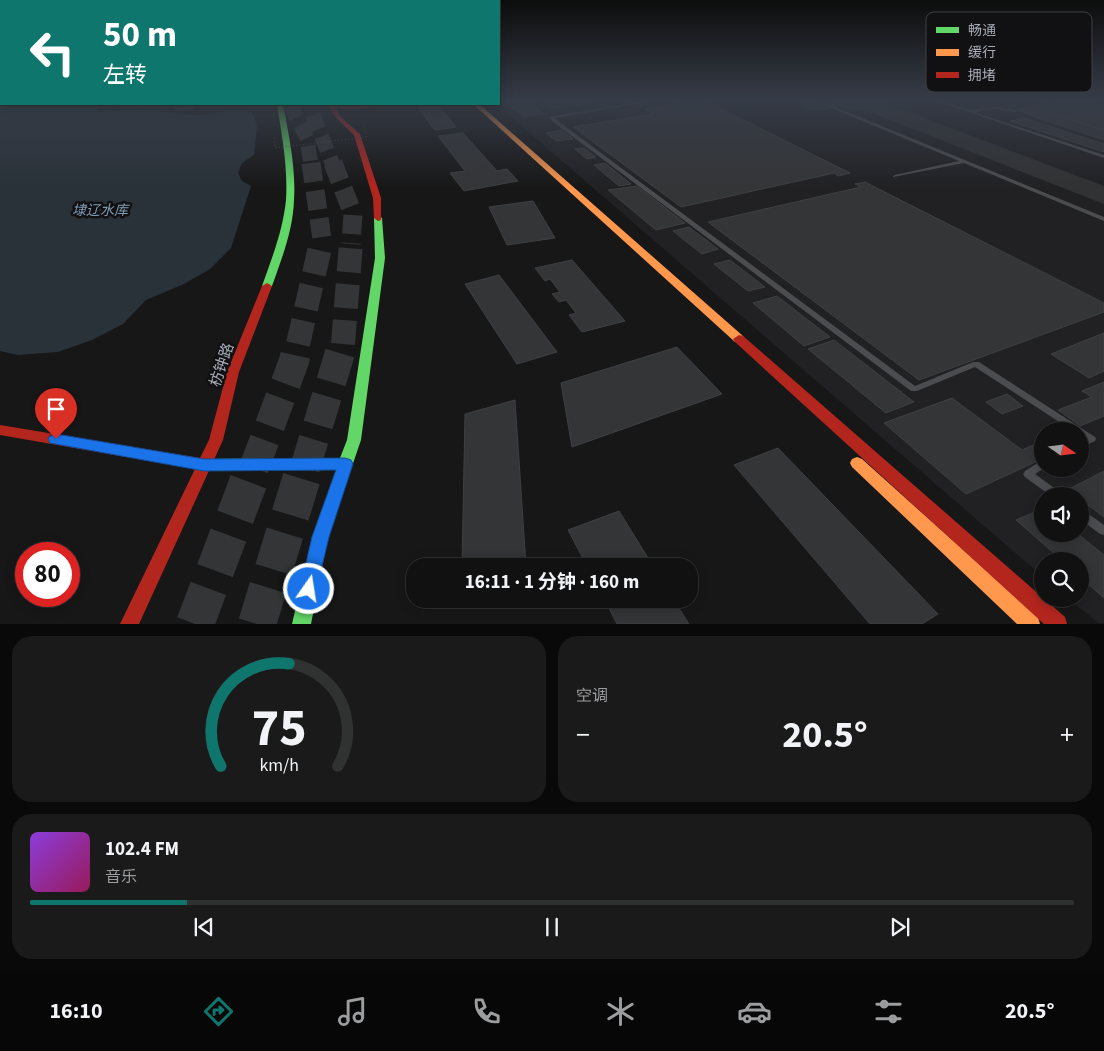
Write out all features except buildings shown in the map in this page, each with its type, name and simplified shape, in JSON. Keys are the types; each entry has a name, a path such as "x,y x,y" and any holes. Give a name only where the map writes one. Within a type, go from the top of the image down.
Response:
{"main road":[{"name":"枋钟路","path":"129,624 216,440 233,372 281,249 290,201 289,166 285,129"},
{"path":"490,129 762,376"},
{"path":"504,129 1058,624"},
{"path":"301,624 320,537 354,440 380,258 377,198 360,130"},
{"path":"0,430 204,465 345,464"},
{"path":"850,456 1031,624"}],"lane":[{"path":"566,129 914,389 976,364 1066,422"},
{"path":"884,129 1104,219"},
{"path":"1022,129 1104,157"},
{"path":"895,176 963,162"},
{"path":"1034,471 1028,474 1046,487"},
{"path":"1089,519 1104,530"}],"path":[{"path":"274,138 275,148 366,136 360,130"}],"shaded area":[{"path":"525,129 1104,129 1104,623 1098,623 1079,607 1089,607 1089,552 1034,552 1034,569"}],"water":[{"name":"埭辽水库","path":"0,129 257,129 254,155 242,163 238,173 242,181 251,186 231,248 210,269 184,284 146,300 123,324 92,340 58,352 18,355 0,351"}],"taxiway":[{"path":"933,129 1104,196"}],"tunnel":[{"path":"303,129 307,138 311,165"},
{"path":"319,129 333,165"},
{"path":"311,163 322,239 321,244"},
{"path":"333,163 353,214 351,244"},
{"path":"298,344 321,243"},
{"path":"343,344 351,243"},
{"path":"254,468 294,361 298,343"},
{"path":"305,468 343,343"},
{"path":"195,624 254,467"},
{"path":"257,624 305,467"}],"traffic: fast":[{"path":"267,286 278,254 289,211 289,164 284,129"},
{"path":"301,624 320,537 354,440 380,258 378,218"},
{"path":"204,465 345,464"}],"traffic: slow":[{"path":"504,129 739,339"},
{"path":"857,463 1031,624"}],"traffic: jam":[{"path":"352,129 357,134 377,198 378,218"},
{"path":"129,624 216,440 233,372 267,286"},
{"path":"739,339 1058,624"},
{"path":"0,430 204,465"}],"route":[{"path":"56,439 204,465 345,464 320,537 309,589"}]}
